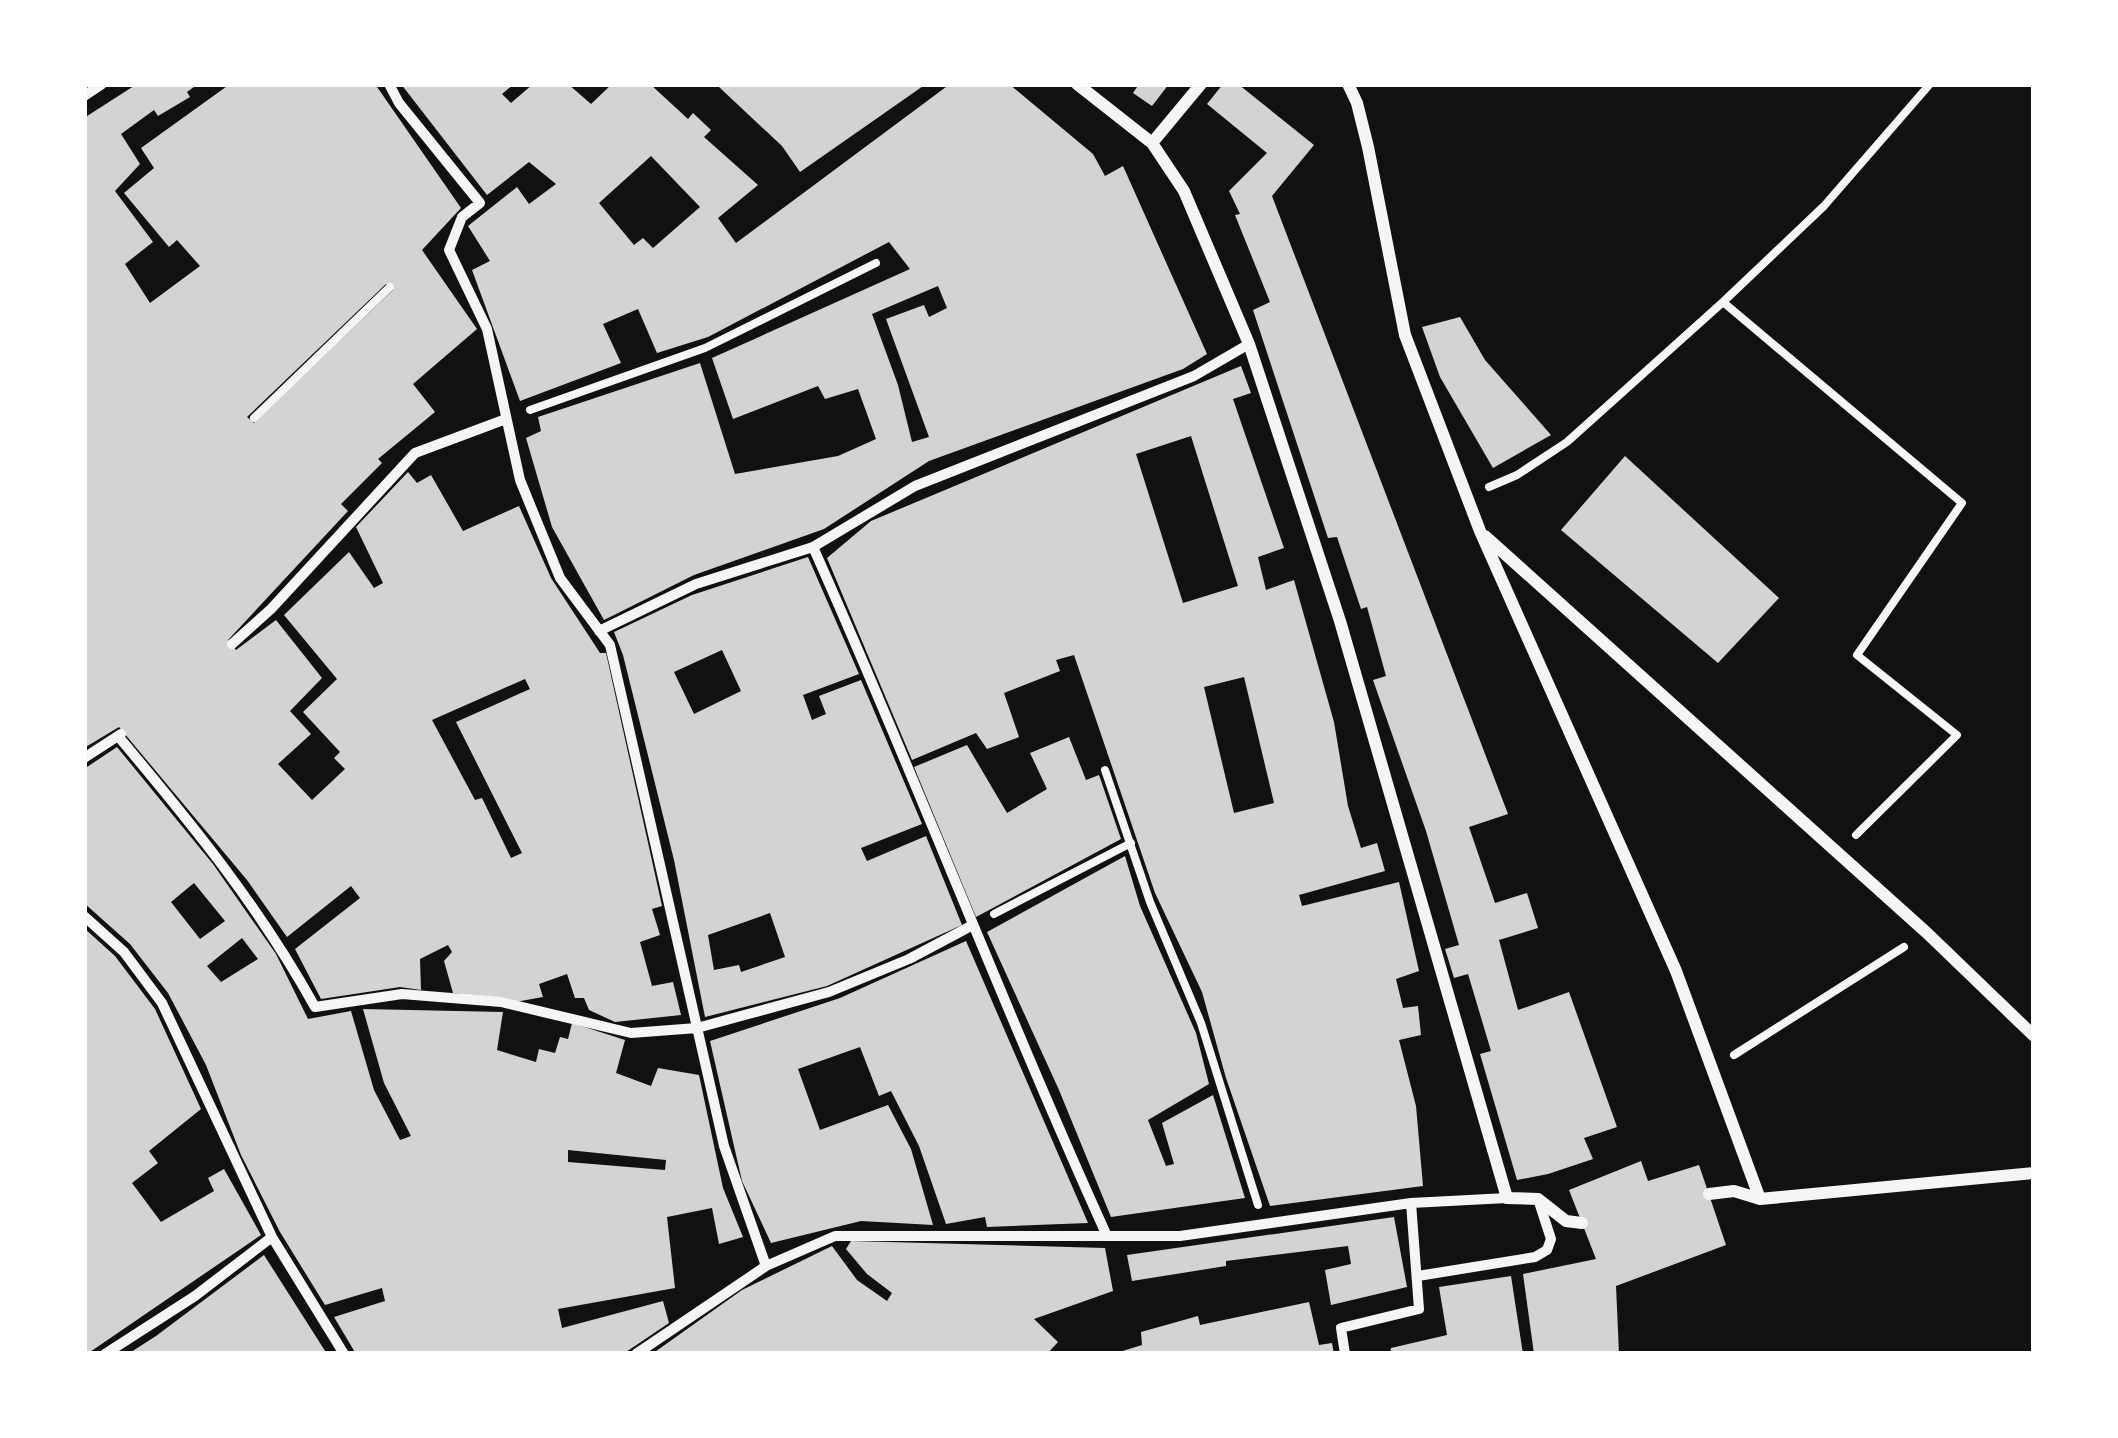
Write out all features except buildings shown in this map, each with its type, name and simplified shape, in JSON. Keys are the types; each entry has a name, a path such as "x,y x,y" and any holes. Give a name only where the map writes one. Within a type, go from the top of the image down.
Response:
{"street":[{"path":"84,95 102,84"},
{"path":"388,84 480,203 462,217 449,250 487,329 520,480 560,578 610,645 734,1183 766,1267"},
{"path":"1077,84 1152,143 1184,191 1249,344 1340,621 1508,1198"},
{"path":"1152,143 1201,84"},
{"path":"1348,84 1358,103 1368,147 1405,335 1480,531 1676,970 1760,1199"},
{"path":"598,631 696,584 812,547 914,486 1194,376 1249,344"},
{"path":"232,644 271,609 415,453 506,419"},
{"path":"1480,531 1927,933 2034,1036"},
{"path":"812,547 1107,1236"},
{"path":"84,758 121,734 235,878 315,1007 402,994 501,1002 632,1034 697,1028 829,992 909,959 971,926"},
{"path":"84,916 124,952 162,1004 272,1237 344,1354"},
{"path":"1708,1194 1734,1191 1760,1199 2034,1173"},
{"path":"636,1354 766,1267 836,1236 1180,1236 1411,1203 1508,1198 1538,1199 1566,1221 1582,1223"},
{"path":"1418,1276 1535,1257 1547,1250 1551,1239 1538,1199"},
{"path":"1345,1354 1341,1328 1419,1309 1411,1203"},
{"path":"106,1354 195,1296 272,1237"}],"path":[{"path":"1466,497 1517,475 1567,442 1824,206 1930,84"},
{"path":"506,419 705,348 876,263"},
{"path":"254,418 390,286"},
{"path":"1723,302 1962,503 1857,655 1957,735 1837,854"},
{"path":"1105,770 1150,902 1202,1023 1256,1191 1261,1225"},
{"path":"971,926 1131,843"},
{"path":"1712,1068 1927,933"}]}
